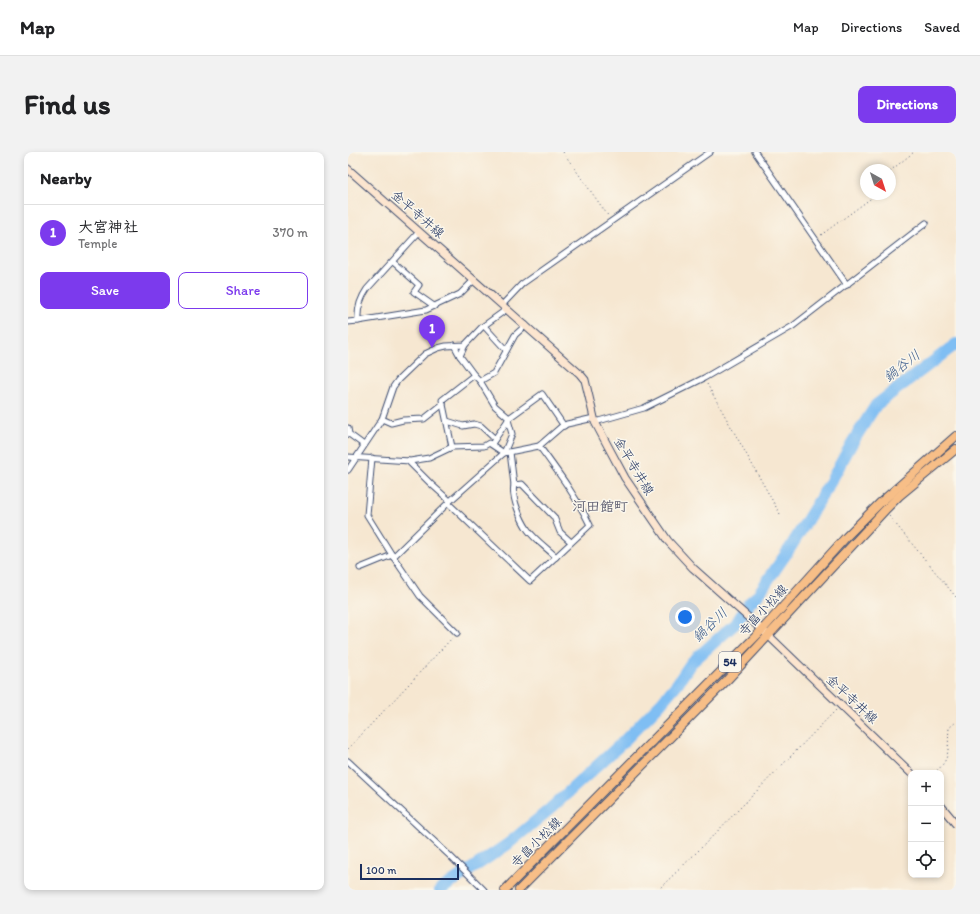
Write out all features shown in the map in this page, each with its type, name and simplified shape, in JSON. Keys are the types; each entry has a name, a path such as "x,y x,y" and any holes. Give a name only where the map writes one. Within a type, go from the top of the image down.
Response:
{"main road":[{"name":"金平寺井線","path":"348,169 580,374 585,380 595,420 625,478 668,541 693,568 769,636 908,770"},
{"name":"寺畠小松線","path":"505,890 762,630 875,508 897,486 956,436"},
{"name":"寺畠小松線","path":"519,890 769,636 885,510 899,496 956,449"},
{"path":"944,810 956,824"}],"street":[{"path":"460,356 465,345 504,307 522,284 710,152"},
{"path":"755,152 846,285"},
{"path":"360,568 393,556 449,502 507,453 539,446 564,426 644,408 704,378 793,326 926,223"},
{"path":"358,321 361,298 367,289 419,232"},
{"path":"393,262 420,285 414,292 434,306"},
{"path":"348,322 426,310 460,294 474,280"},
{"path":"480,380 494,372 515,335 526,325"},
{"path":"484,326 506,350"},
{"path":"454,345 474,375 480,380 495,406 508,419 512,434 507,453 514,485 513,491 519,513 529,531 556,556"},
{"path":"348,470 382,419 393,386 398,380 425,354 446,346 465,345"},
{"path":"452,447 442,400 474,375"},
{"path":"492,444 508,419 542,394 564,426"},
{"path":"382,419 391,423 403,420 424,419 443,404"},
{"path":"447,421 463,426 474,424 481,426 495,439"},
{"path":"348,428 349,434 364,445"},
{"path":"348,457 408,461 429,458 452,447 484,446 490,443 507,453"},
{"path":"408,461 530,581 590,525 582,507 568,485 539,446"},
{"path":"372,458 367,515 420,596 457,633"},
{"path":"514,485 522,484 554,517 560,532 571,542"},
{"path":"348,761 450,856 483,889"}],"path":[{"path":"563,152 611,221"},
{"path":"896,166 914,152"},
{"path":"815,239 869,200"},
{"path":"704,378 780,514"},
{"path":"885,510 956,598"},
{"path":"348,749 457,633"},
{"path":"658,890 842,705"},
{"path":"937,770 942,766 948,754 949,728 956,722"}],"waterway":[{"name":"鍋谷川","path":"440,890 508,844 550,809 622,743 661,703 677,684 691,663 737,622 749,603 757,596 790,548 876,405 956,344"}],"place":[{"name":"大宮神社","path":"432,348"}],"district":[{"name":"河田館町","path":"600,506"}]}
